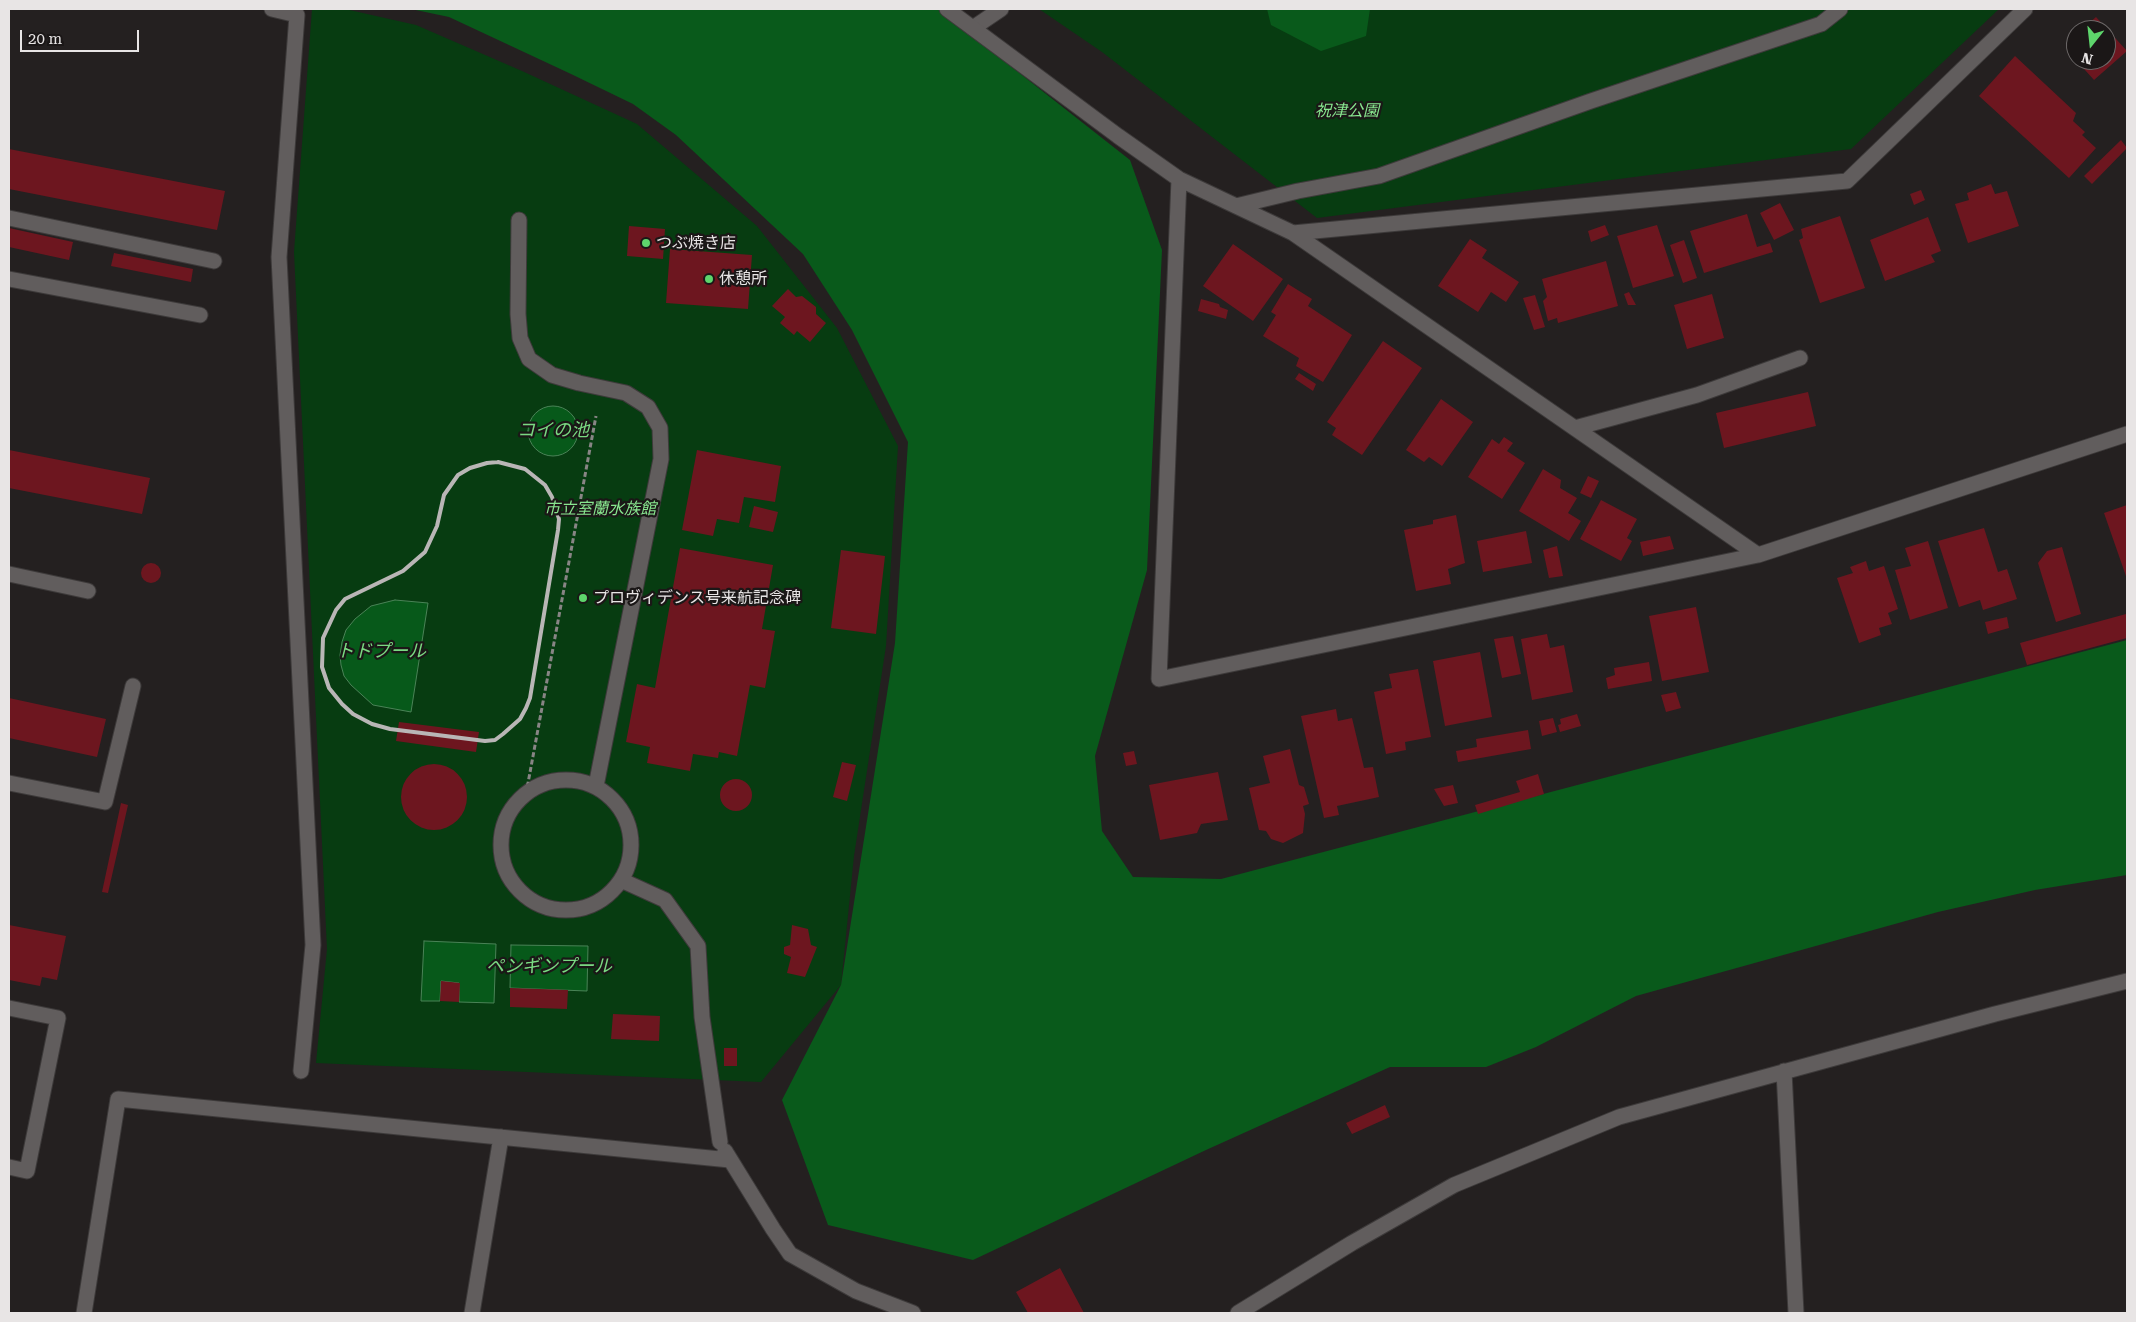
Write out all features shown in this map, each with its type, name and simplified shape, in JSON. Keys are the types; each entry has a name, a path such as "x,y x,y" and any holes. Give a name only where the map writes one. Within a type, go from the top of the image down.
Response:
{"street":[{"path":"272,9 297,15 279,257 313,945 301,1071"},
{"path":"947,9 1179,179 1293,233 1758,555"},
{"path":"974,28 1001,9"},
{"path":"1236,206 1298,191 1379,176 1600,98 1821,24 1840,9"},
{"path":"1293,233 1847,181 2025,9"},
{"path":"1179,179 1159,679 1758,555 2127,434"},
{"path":"9,218 214,261"},
{"path":"519,220 518,314 520,338 529,359 552,375 626,393 648,407 660,428 660,459 596,786"},
{"path":"9,279 200,315"},
{"path":"1575,428 1697,395 1800,358"},
{"path":"9,574 88,591"},
{"path":"9,783 105,802 133,686"},
{"path":"557,780 577,780 596,786 613,800 625,817 631,838 630,860 621,880 607,896 588,906 566,910 544,906 525,896 510,880 502,859 500,837 507,816 520,798 526,794 537,786 557,780"},
{"path":"621,880 664,900 698,946 702,1017 720,1142 773,1229 790,1254 856,1292 913,1313"},
{"path":"1238,1313 1352,1243 1454,1185 1619,1117 1985,1017 2127,981"},
{"path":"9,1008 58,1018 27,1171 9,1167"},
{"path":"1784,1071 1796,1313"},
{"path":"84,1313 118,1099 730,1160"},
{"path":"472,1313 501,1137"}],"path":[{"path":"526,794 601,388"}],"green space":[{"name":"市立室蘭水族館","path":"312,9 345,9 416,25 637,124 757,226 837,328 898,446 886,646 854,856 841,985 761,1082 316,1063 327,949 294,252"},
{"name":"祝津公園","path":"1039,9 1999,9 1851,149 1317,218 1102,52"}],"shaded area":[{"path":"411,9 938,9 1130,160 1162,250 1147,570 1095,756 1102,831 1133,877 1221,879 2127,640 2127,875 2035,890 1938,912 1636,996 1536,1047 1486,1067 1390,1067 1206,1150 973,1260 828,1225 782,1100 841,985 895,643 908,442 852,330 803,254 676,135 633,104 571,74 449,17"},
{"path":"1267,9 1370,9 1366,36 1321,51 1271,25"}],"water":[{"name":"コイの池","path":"553,406 562,408 573,417 578,431 576,440 567,451 553,456 544,454 533,445 528,431 530,422 539,411"},
{"name":"トドプール","path":"395,600 428,603 411,712 373,705 351,685 344,676 341,665 342,642 346,630 355,619 371,606"},
{"path":"424,941 496,944 494,1003 459,1002 459,983 441,981 440,1001 421,1001"},
{"name":"ペンギンプール","path":"511,945 588,946 587,991 510,988"}],"building":[{"path":"2116,39 2127,51 2116,61"},
{"path":"2015,56 2076,113 2073,121 2085,132 2082,135 2096,148 2069,178 1979,96"},
{"path":"2085,70 2105,70 2094,80"},
{"path":"2121,140 2127,148 2092,184 2084,176"},
{"path":"9,149 225,191 217,230 9,189"},
{"path":"1991,184 1995,194 2007,191 2019,226 1968,243 1955,204 1969,200 1967,193"},
{"path":"1921,190 1925,200 1914,205 1910,194"},
{"path":"1780,203 1794,230 1774,240 1760,213"},
{"path":"1747,214 1757,247 1770,243 1773,252 1704,273 1690,231"},
{"path":"1840,216 1865,288 1820,303 1799,240 1803,238 1801,229"},
{"path":"1928,217 1941,251 1931,255 1935,262 1885,281 1870,240"},
{"path":"1605,225 1609,235 1591,242 1588,231"},
{"path":"1657,225 1674,276 1633,288 1617,236"},
{"name":"つぶ焼き店","path":"629,226 665,229 663,259 627,256"},
{"path":"9,228 73,242 69,260 9,247"},
{"path":"1470,239 1487,250 1482,258 1519,282 1506,302 1491,292 1478,312 1438,286"},
{"path":"1684,240 1697,278 1683,283 1670,245"},
{"path":"1233,244 1283,279 1253,321 1203,286"},
{"name":"休憩所","path":"670,249 752,255 748,309 666,303"},
{"path":"114,253 193,269 191,282 111,266"},
{"path":"1606,261 1618,306 1558,323 1557,318 1548,321 1543,301 1547,297 1542,279"},
{"path":"1288,284 1312,299 1308,306 1352,335 1323,382 1296,366 1299,358 1263,336 1276,315 1271,312"},
{"path":"788,289 796,297 802,296 816,307 816,314 826,323 810,342 797,331 794,335 780,323 785,317 772,306"},
{"path":"1629,292 1636,305 1628,305 1624,294"},
{"path":"1712,294 1724,338 1687,349 1674,305"},
{"path":"1535,295 1545,327 1534,330 1523,298"},
{"path":"1201,299 1219,304 1220,307 1228,310 1226,319 1198,311"},
{"path":"1383,341 1422,368 1362,455 1332,435 1336,428 1327,422"},
{"path":"1299,373 1316,384 1313,391 1295,379"},
{"path":"1808,392 1816,426 1724,448 1716,413"},
{"path":"1441,399 1473,422 1442,466 1429,457 1424,462 1406,450"},
{"path":"1504,437 1513,443 1507,451 1525,463 1502,499 1468,477 1492,439 1499,444"},
{"path":"9,450 150,478 142,514 9,488"},
{"path":"697,450 781,466 775,502 744,497 739,523 717,519 713,536 682,530"},
{"path":"1543,469 1561,480 1560,488 1577,498 1568,513 1581,521 1569,541 1519,511"},
{"path":"1588,476 1599,481 1591,498 1580,493"},
{"path":"1601,500 1637,519 1627,538 1632,541 1621,561 1580,539"},
{"path":"2127,505 2127,579 2104,513"},
{"path":"754,506 778,512 773,532 749,527"},
{"path":"1456,515 1465,563 1448,569 1451,584 1416,591 1404,530 1433,524 1433,520"},
{"path":"1984,528 1998,572 2007,569 2017,599 1983,610 1980,600 1959,607 1938,541"},
{"path":"1526,531 1532,563 1483,572 1477,541"},
{"path":"1670,536 1674,549 1643,556 1640,542"},
{"path":"1928,541 1948,608 1910,620 1895,570 1911,566 1905,548"},
{"path":"1557,546 1563,576 1549,578 1543,550"},
{"path":"2062,547 2081,614 2056,622 2038,563 2047,551"},
{"path":"680,548 773,565 762,629 775,631 765,688 750,685 737,756 719,752 718,758 693,754 690,771 647,763 650,747 626,742 637,684 655,688"},
{"path":"841,550 885,556 876,634 831,628"},
{"path":"1866,561 1869,571 1884,566 1898,609 1888,613 1892,624 1879,628 1881,635 1859,643 1837,578 1853,573 1850,567"},
{"path":"151,563 158,566 161,573 158,580 151,583 144,580 141,573 144,566"},
{"path":"1696,607 1709,672 1662,681 1649,616"},
{"path":"2126,614 2127,638 2027,665 2020,643"},
{"path":"2007,617 2009,628 1988,634 1985,622"},
{"path":"1547,634 1550,648 1564,645 1573,692 1532,700 1521,639"},
{"path":"1513,636 1521,674 1502,678 1494,639"},
{"path":"1480,652 1492,717 1445,726 1433,661"},
{"path":"1649,662 1652,681 1608,689 1606,678 1615,675 1614,668"},
{"path":"1418,669 1431,737 1405,742 1406,750 1386,754 1374,692 1392,688 1389,674"},
{"path":"1676,692 1681,708 1666,712 1661,695"},
{"path":"9,698 106,719 97,757 9,738"},
{"path":"1336,709 1338,721 1352,718 1364,768 1373,767 1379,797 1337,806 1339,815 1324,818 1301,716"},
{"path":"1577,714 1581,726 1560,732 1558,725 1561,724 1560,719"},
{"path":"1553,718 1557,732 1542,736 1539,721"},
{"path":"399,722 479,732 476,752 396,741"},
{"path":"1528,730 1531,749 1458,762 1456,751 1477,747 1476,739"},
{"path":"1290,749 1299,785 1304,787 1309,804 1303,806 1305,814 1303,833 1283,843 1271,839 1266,831 1259,830 1249,788 1270,783 1263,756"},
{"path":"1134,751 1137,764 1126,766 1123,753"},
{"path":"842,762 856,765 847,801 833,797"},
{"path":"434,764 447,766 462,779 465,784 467,797 465,810 452,825 447,828 434,830 421,828 406,815 403,810 401,797 403,784 416,769 421,766"},
{"path":"1218,772 1228,820 1201,824 1197,833 1160,840 1149,785"},
{"path":"1538,774 1544,794 1478,814 1475,805 1520,792 1516,781"},
{"path":"736,779 742,780 747,784 751,789 751,801 747,806 742,810 736,811 730,810 725,806 721,801 720,795 721,789 725,784 730,780"},
{"path":"1453,785 1458,803 1444,806 1434,789"},
{"path":"121,803 128,805 108,893 102,892"},
{"path":"9,925 66,936 57,980 42,977 40,986 9,980"},
{"path":"792,925 808,929 811,945 817,947 805,977 787,973 791,957 784,954 784,947 790,945"},
{"path":"441,981 460,983 459,1002 440,1001"},
{"path":"510,988 568,990 567,1009 510,1007"},
{"path":"613,1014 660,1016 659,1041 611,1039"},
{"path":"724,1048 737,1048 737,1066 724,1066"},
{"path":"1385,1105 1390,1117 1352,1134 1346,1123"},
{"path":"1060,1268 1084,1313 1028,1313 1016,1292"}],"railway":[{"path":"498,462 525,469 545,485 552,497 559,519 530,698 520,719 495,740 485,741 390,729 372,724 353,714 329,688 322,667 323,638 336,610 345,599 403,571 425,552 437,526 444,495 458,475 470,468 498,462"}],"place":[{"name":"つぶ焼き店","path":"646,243"},
{"name":"休憩所","path":"709,279"},
{"name":"プロヴィデンス号来航記念碑","path":"583,598"}]}
